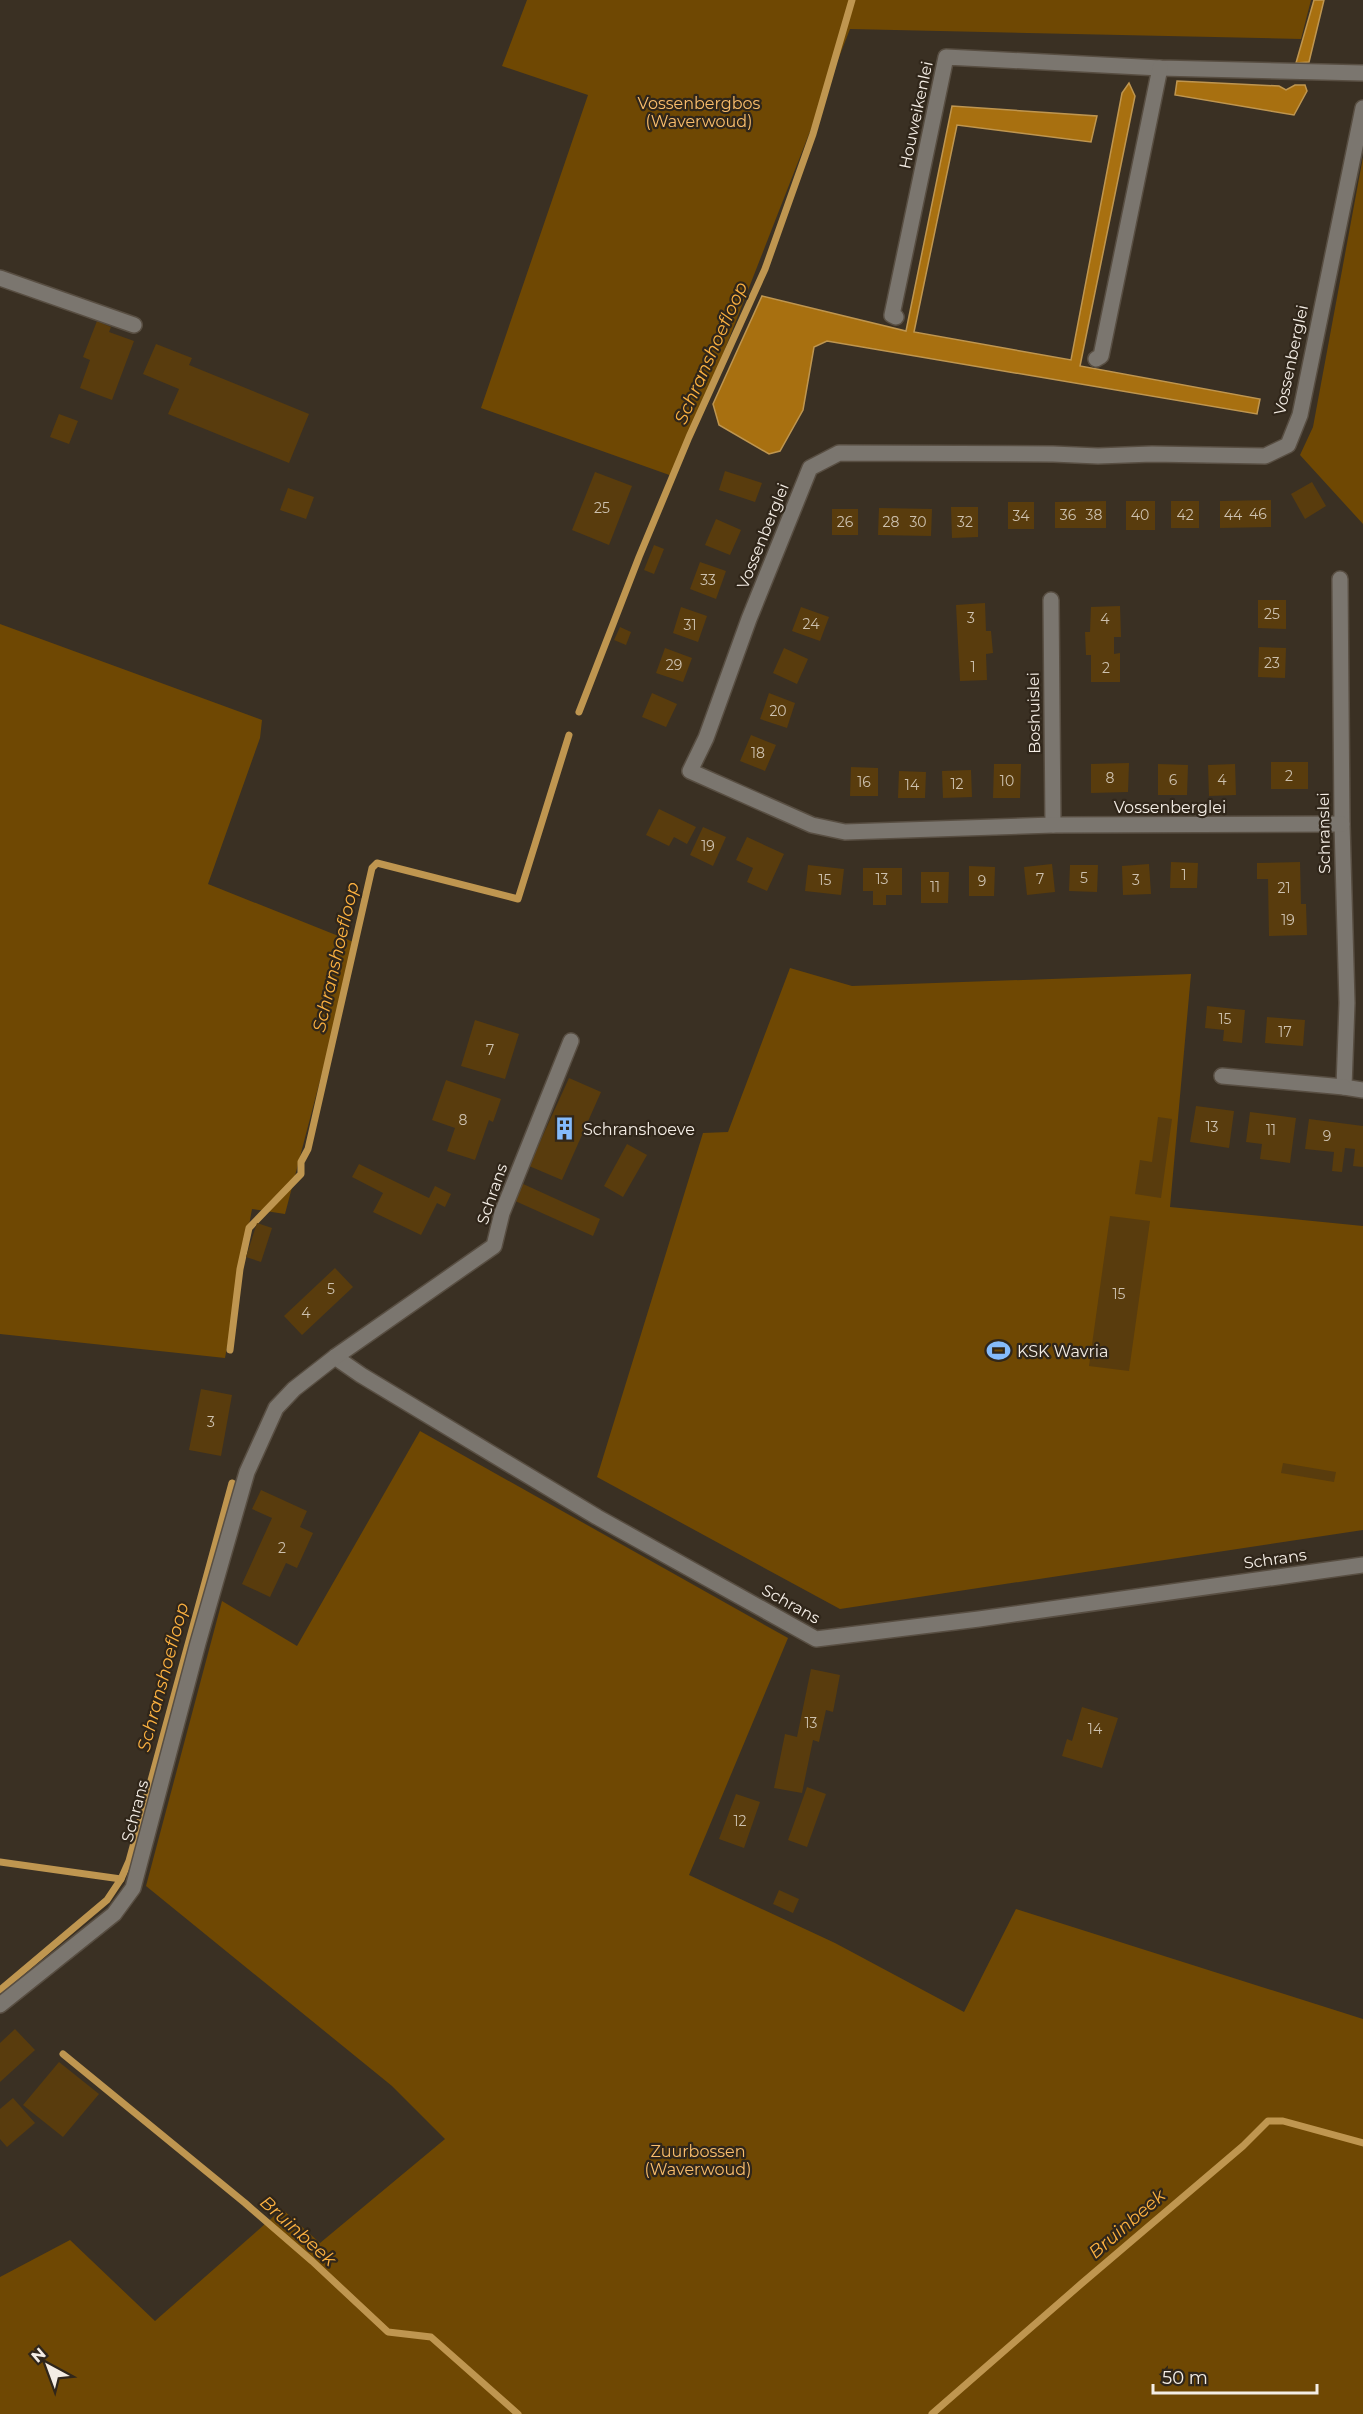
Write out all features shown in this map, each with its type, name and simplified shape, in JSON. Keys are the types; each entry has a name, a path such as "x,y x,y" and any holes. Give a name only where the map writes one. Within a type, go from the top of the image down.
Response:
{"street":[{"name":"Houweikenlei","path":"896,317 892,315 946,57 1160,68 1363,73"},
{"path":"1096,359 1101,356 1160,68"},
{"name":"Vossenberglei","path":"1342,824 1053,825 845,832 812,825 690,771 706,738 749,619 810,468 839,453 1265,456 1288,445 1300,415 1363,108"},
{"path":"0,278 134,325"},
{"name":"Schranslei","path":"1340,579 1342,824 1347,1003 1344,1087"},
{"name":"Boshuislei","path":"1051,600 1053,825"},
{"name":"Schrans","path":"0,2005 114,1914 133,1888 198,1643 247,1472 276,1408 294,1389 335,1357 494,1246 502,1213 571,1041"},
{"path":"1222,1076 1363,1089"},
{"name":"Schrans","path":"335,1357 361,1376 597,1517 816,1639 1013,1615 1363,1565"}],"green space":[{"name":"Vossenbergbos (Waverwoud)","path":"527,0 1311,0 1301,39 850,29 675,477 481,408 588,95 502,66"},
{"path":"1363,157 1363,524 1300,455 1313,427"},
{"path":"0,624 262,720 260,738 208,884 356,943 285,1214 252,1209 225,1358 0,1334"},
{"name":"KSK Wavria","path":"790,968 852,986 1191,974 1170,1207 1363,1226 1363,1530 840,1609 597,1477 703,1133 728,1132"},
{"name":"Zuurbossen (Waverwoud)","path":"420,1431 788,1638 689,1875 835,1943 964,2012 1016,1909 1363,2019 1363,2414 0,2414 0,2277 70,2240 155,2321 282,2209 320,2243 445,2139 392,2086 146,1886 222,1601 297,1646"}],"shaded area":[{"path":"1314,0 1324,0 1309,62 1296,63"},
{"path":"1177,81 1279,86 1286,90 1295,85 1305,85 1307,91 1294,115 1175,95"},
{"path":"1129,83 1135,96 1080,366 1260,399 1257,414 827,341 814,347 803,410 780,451 769,454 719,425 713,404 762,296 906,331 952,106 1097,116 1091,142 957,125 914,332 1071,360 1122,93"}],"building":[{"path":"97,321 111,327 109,332 134,341 112,400 80,388 90,360 83,357"},
{"path":"156,344 192,358 189,365 309,414 289,463 168,414 179,389 143,374"},
{"path":"59,414 78,421 69,444 50,437"},
{"path":"725,471 762,483 755,502 719,490"},
{"path":"595,472 632,486 609,545 572,530"},
{"path":"1312,482 1326,506 1305,519 1291,494"},
{"path":"288,488 314,497 306,519 280,510"},
{"path":"1271,500 1271,527 1220,528 1220,501"},
{"path":"1106,501 1106,528 1055,528 1055,502"},
{"path":"1126,501 1155,501 1155,530 1126,530"},
{"path":"1171,501 1199,501 1199,528 1171,528"},
{"path":"1008,502 1034,502 1034,529 1008,529"},
{"path":"951,507 978,507 978,537 952,538"},
{"path":"879,508 932,509 931,536 878,535"},
{"path":"832,509 858,509 858,535 832,535"},
{"path":"716,519 741,530 730,555 705,545"},
{"path":"654,545 664,549 654,574 644,570"},
{"path":"700,562 726,571 716,599 690,589"},
{"path":"1258,600 1286,600 1286,629 1258,628"},
{"path":"985,603 986,631 991,631 993,653 986,654 987,680 960,681 956,605"},
{"path":"1120,606 1121,637 1114,637 1114,654 1120,653 1120,682 1091,682 1091,655 1086,655 1085,632 1090,632 1091,607"},
{"path":"681,607 707,616 698,642 673,633"},
{"path":"801,607 829,617 820,641 792,631"},
{"path":"620,627 631,632 626,645 614,640"},
{"path":"1259,647 1286,648 1285,678 1258,677"},
{"path":"665,648 692,658 683,682 656,673"},
{"path":"784,648 808,659 797,684 773,673"},
{"path":"652,693 677,704 666,727 642,717"},
{"path":"769,693 795,703 787,728 760,719"},
{"path":"751,735 776,745 765,771 740,761"},
{"path":"1271,762 1308,762 1308,789 1271,789"},
{"path":"1129,763 1128,792 1091,793 1091,764"},
{"path":"994,764 1021,764 1020,798 993,798"},
{"path":"1158,764 1188,765 1187,795 1158,795"},
{"path":"1235,764 1236,795 1209,796 1208,765"},
{"path":"851,767 878,768 878,796 850,796"},
{"path":"971,770 972,797 943,798 942,771"},
{"path":"899,771 926,772 925,798 898,798"},
{"path":"659,809 696,827 687,844 674,837 669,846 646,835"},
{"path":"703,827 726,837 713,866 690,855"},
{"path":"747,837 784,854 767,891 747,882 753,868 736,860"},
{"path":"1171,862 1198,863 1197,888 1170,888"},
{"path":"1300,862 1301,904 1306,904 1307,935 1269,936 1268,879 1257,879 1257,863"},
{"path":"1052,864 1055,892 1027,895 1024,867"},
{"path":"1149,864 1151,894 1123,895 1122,866"},
{"path":"808,865 844,869 841,895 805,891"},
{"path":"1070,865 1098,865 1097,892 1069,891"},
{"path":"969,866 995,867 994,896 969,896"},
{"path":"863,868 902,868 902,895 886,895 886,905 873,905 873,891 863,891"},
{"path":"921,872 949,872 948,903 921,903"},
{"path":"1207,1006 1245,1010 1242,1043 1223,1041 1224,1030 1205,1028"},
{"path":"1267,1017 1305,1020 1303,1046 1265,1043"},
{"path":"475,1020 519,1034 505,1079 461,1066"},
{"name":"Schranshoeve","path":"569,1078 601,1092 562,1180 529,1166"},
{"path":"446,1080 501,1099 493,1122 489,1120 475,1160 447,1151 455,1128 432,1120"},
{"path":"1196,1106 1234,1111 1229,1148 1190,1142"},
{"path":"1250,1112 1296,1118 1290,1163 1260,1159 1262,1144 1246,1142"},
{"path":"1158,1117 1172,1119 1161,1198 1135,1194 1140,1160 1152,1162"},
{"path":"1309,1119 1363,1126 1363,1167 1353,1166 1355,1149 1345,1148 1342,1172 1332,1171 1334,1152 1305,1149"},
{"path":"627,1144 647,1155 623,1197 604,1186"},
{"path":"359,1164 429,1198 435,1186 451,1194 445,1207 437,1203 421,1235 373,1212 383,1193 352,1177"},
{"path":"521,1183 600,1219 593,1236 513,1200"},
{"path":"1110,1216 1150,1221 1129,1371 1089,1366"},
{"path":"257,1223 272,1228 261,1262 246,1257"},
{"path":"335,1268 353,1287 302,1335 284,1316"},
{"path":"201,1389 232,1395 221,1456 189,1450"},
{"path":"1283,1463 1336,1472 1334,1482 1281,1473"},
{"path":"261,1490 307,1511 300,1527 313,1533 297,1568 286,1563 270,1597 242,1584 272,1518 252,1509"},
{"path":"811,1669 840,1675 833,1712 826,1710 819,1742 813,1740 802,1793 774,1788 785,1734 797,1737"},
{"path":"1082,1707 1118,1718 1102,1768 1062,1756 1067,1739 1072,1741"},
{"path":"807,1787 826,1794 807,1847 788,1840"},
{"path":"736,1794 760,1802 744,1848 719,1839"},
{"path":"779,1890 799,1899 793,1913 773,1904"},
{"path":"15,2029 35,2050 0,2082 0,2043"},
{"path":"59,2062 99,2094 63,2137 23,2105"},
{"path":"13,2098 35,2123 7,2147 0,2139 0,2109"}],"waterway":[{"name":"Schranshoefloop","path":"579,712 639,557 689,437 765,269 813,134 852,0"},
{"name":"Schranshoefloop","path":"230,1350 240,1269 249,1228 301,1174 301,1162 308,1149 372,868 377,863 518,899 569,735"},
{"name":"Schranshoefloop","path":"121,1879 129,1861 232,1483"},
{"name":"Bruinbeek","path":"0,1862 121,1879 107,1900 0,1990"},
{"name":"Bruinbeek","path":"63,2054 245,2203 312,2261 388,2332 431,2337 518,2414"},
{"name":"Bruinbeek","path":"932,2414 1243,2146 1268,2121 1283,2121 1363,2143"}],"place":[{"name":"Schranshoeve","path":"565,1129"},
{"name":"KSK Wavria","path":"999,1351"}]}
